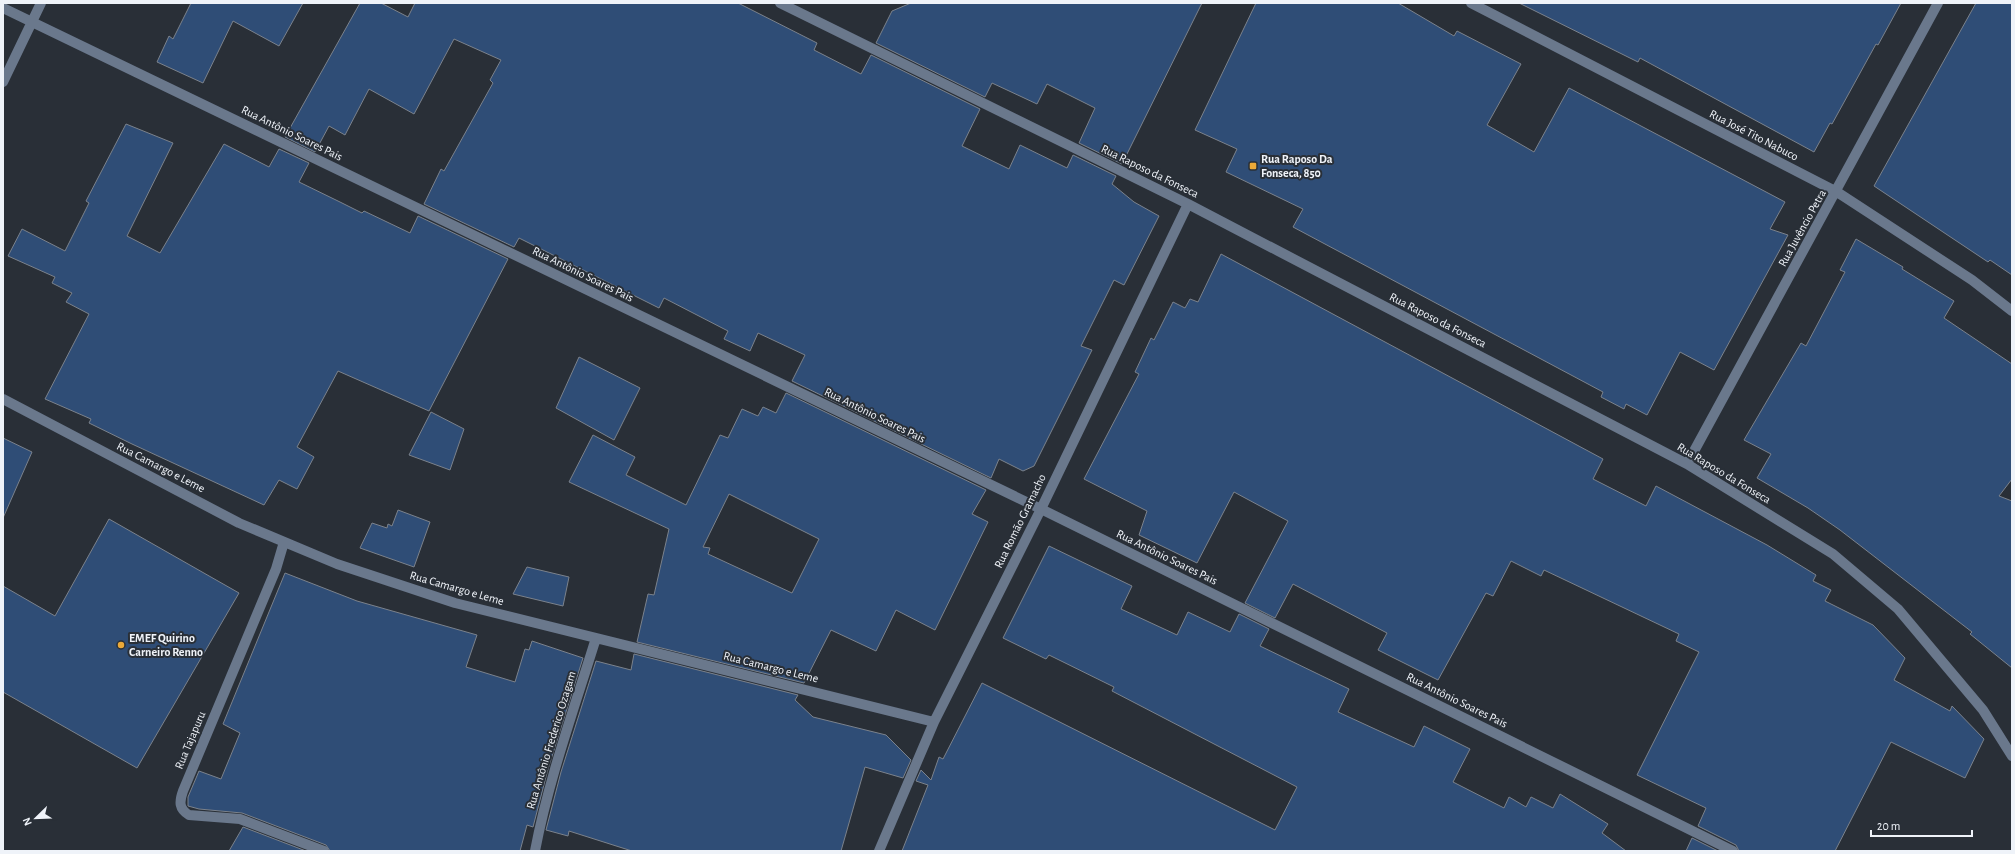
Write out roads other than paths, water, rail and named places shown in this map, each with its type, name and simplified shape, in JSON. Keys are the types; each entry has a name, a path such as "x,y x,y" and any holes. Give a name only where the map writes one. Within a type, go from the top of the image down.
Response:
{"street":[{"path":"3,82 41,3"},
{"name":"Rua Raposo da Fonseca","path":"780,3 1188,204 1687,464 1832,554 1898,609 1983,710 2012,756"},
{"name":"Rua José Tito Nabuco","path":"1470,3 1836,192 1972,280 2012,311"},
{"name":"Rua Juvêncio Petra","path":"1687,464 1938,3"},
{"name":"Rua Antônio Soares Pais","path":"3,8 1041,509 1733,851"},
{"name":"Rua Romão Gramacho","path":"879,851 934,722 1041,509 1188,204"},
{"name":"Rua Camargo e Leme","path":"3,399 239,523 337,564 455,603 934,722"},
{"name":"Rua Tajapuru","path":"284,542 276,568 180,800 180,807 189,816 240,819 324,851"},
{"name":"Rua Antônio Frederico Ozagam","path":"535,851 541,818 556,765 596,638"}],"place":[{"name":"Rua Raposo Da Fonseca, 850","path":"1253,166"},
{"name":"EMEF Quirino Carneiro Renno","path":"121,645"}]}
